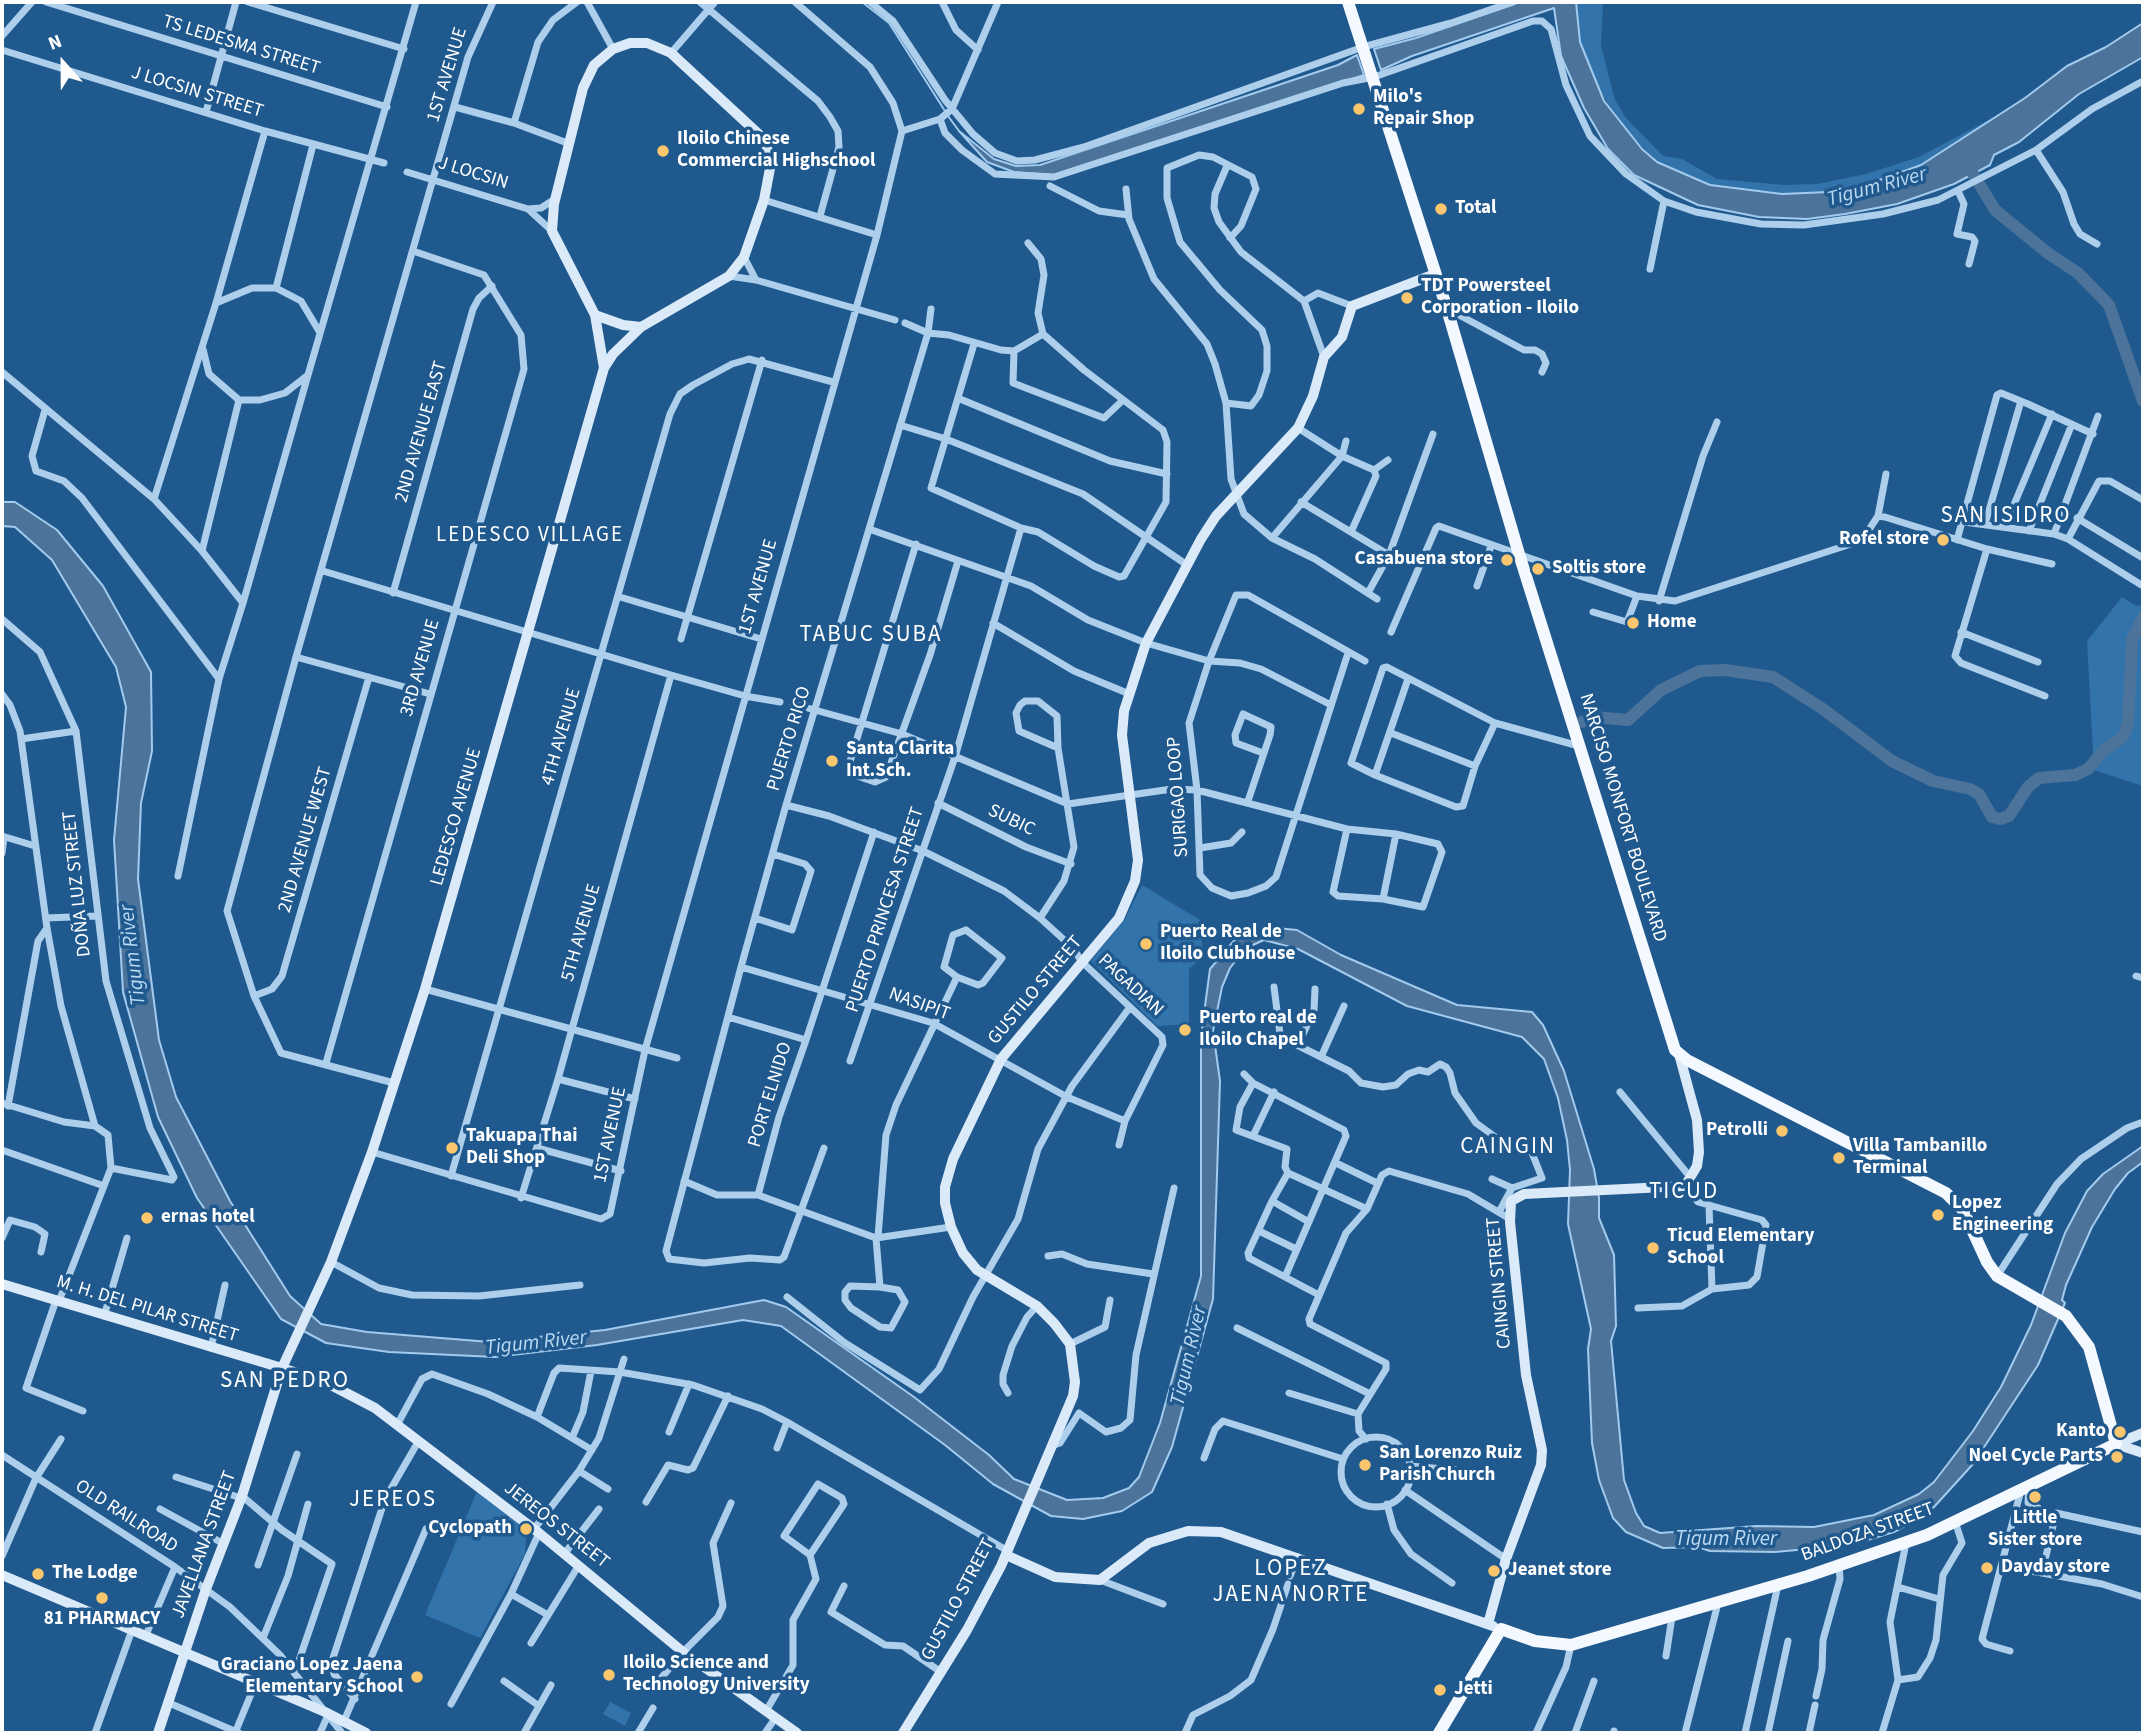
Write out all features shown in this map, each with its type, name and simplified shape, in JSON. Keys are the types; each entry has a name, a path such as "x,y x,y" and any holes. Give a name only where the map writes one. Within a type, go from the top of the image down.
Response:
{"main road":[{"name":"NARCISO MONFORT BOULEVARD","path":"1348,2 1447,309 1519,554 1679,1054"},
{"path":"1679,1054 1946,1193 1963,1210 1987,1262 1999,1278 2066,1316 2089,1347 2116,1444"},
{"name":"BALDOZA STREET","path":"1501,1629 1535,1641 1571,1645 1779,1585 1906,1543 2116,1444"},
{"path":"1439,1733 1501,1629"}],"street":[{"path":"2,36 32,2"},
{"name":"TS LEDESMA STREET","path":"46,2 387,107"},
{"path":"206,112 236,2"},
{"path":"248,2 404,49"},
{"path":"178,876 219,679 372,162 416,2"},
{"name":"1ST AVENUE","path":"394,1083 281,1053 254,996 227,911 296,657 323,571 433,180 476,33 492,2"},
{"path":"514,123 538,42 554,20 576,2"},
{"path":"587,2 613,49"},
{"path":"700,2 713,5 818,101 838,131 839,147 820,216"},
{"path":"795,2 870,67 892,103 902,131 947,113 959,98 998,2"},
{"path":"870,2 894,21 947,113 995,153 1017,161 1035,160 1097,143 1363,47 1451,23 1513,2"},
{"path":"942,2 956,30 978,50"},
{"path":"671,53 713,5"},
{"path":"947,113 945,133 985,169 995,174 1027,178 1054,177 1343,83 1374,77 1533,21 1542,21 1550,29 1566,85 1590,136 1626,174 1664,201 1730,219 1804,225 1902,211 1962,189 2036,150 2092,108 2143,80"},
{"path":"631,43 647,43 671,53 765,139 771,163 764,200 744,257 729,276 641,327 620,346 604,368 595,315 552,231 555,199 583,88 594,65 613,49 631,43"},
{"name":"J LOCSIN STREET","path":"2,50 265,131 372,162 384,163"},
{"path":"959,98 967,103"},
{"path":"455,107 514,123 570,144"},
{"path":"154,499 216,303 265,131"},
{"name":"1ST AVENUE","path":"521,1198 606,1218 621,1171 645,1050 877,235 902,131"},
{"path":"276,288 313,145"},
{"path":"2036,150 2063,192 2080,234 2096,244"},
{"path":"1226,403 1251,406 1259,395 1268,372 1267,346 1262,330 1220,290 1180,242 1167,198 1167,168 1199,155 1213,157 1227,166 1238,168 1256,181 1248,211 1230,238"},
{"path":"1227,166 1219,181 1214,208 1230,238 1259,268 1304,301 1324,357 1342,337 1352,306"},
{"name":"J LOCSIN","path":"407,172 528,209 541,208 555,199"},
{"path":"1050,186 1099,211 1128,215"},
{"path":"1126,189 1128,215 1154,279 1207,344 1226,403 1227,460 1236,496 1244,514 1272,538 1315,559 1369,591 1377,599"},
{"path":"1962,189 1964,204 1957,234 1975,240 1969,264"},
{"path":"764,200 877,235"},
{"path":"1650,269 1664,201"},
{"name":"J LOCSIN","path":"528,209 552,231"},
{"path":"974,344 960,399 931,488 1021,528 1058,541 1094,566 1119,577 1124,576 1149,537 1166,502 1167,442 1163,430 1043,334 1038,313 1044,275 1041,259 1028,243"},
{"path":"413,251 479,272 492,286"},
{"path":"744,257 756,280"},
{"path":"1304,301 1318,293 1352,306 1435,274"},
{"path":"729,276 756,280 895,320"},
{"name":"2ND AVENUE EAST","path":"393,593 473,309 479,298 492,286"},
{"name":"3RD AVENUE","path":"326,1063 524,369 522,335 492,286"},
{"path":"216,303 252,288 276,288 301,302 320,331"},
{"name":"PUERTO RICO","path":"801,1209 788,1252 780,1259 750,1258 704,1263 669,1259 666,1251 786,805 928,333 931,309"},
{"path":"1447,309 1524,350 1535,350 1546,359 1542,372"},
{"path":"595,315 623,325 641,327"},
{"path":"905,323 928,333 948,335 974,344 1014,351 1043,334"},
{"path":"202,345 209,374 239,400 260,400 285,393 308,374"},
{"path":"1014,351 1013,383 1104,418 1123,400"},
{"name":"GUSTILO STREET","path":"903,1733 941,1672 1007,1553 1073,1396 1076,1368 1070,1344 1037,1306 985,1276 963,1253 951,1227 945,1203 948,1175 967,1128 1001,1059 1119,918 1135,881 1138,860 1122,735 1127,693 1146,643 1206,529 1298,428 1313,396 1324,357"},
{"name":"4TH AVENUE","path":"451,1176 620,597 670,414 680,394 732,363 749,359 762,360"},
{"path":"681,639 762,360 833,382"},
{"name":"LEDESCO AVENUE","path":"290,1347 329,1266 372,1152 425,989 604,368"},
{"path":"2,372 154,499 202,551 243,603"},
{"path":"1957,540 1997,395 2001,393 2021,401 2093,434"},
{"path":"960,399 1110,461 1167,474"},
{"path":"202,551 239,400"},
{"path":"1985,524 2021,401"},
{"path":"45,410 32,456 36,471 64,481 82,498 219,679"},
{"path":"2004,526 2052,414"},
{"path":"2054,534 2098,416"},
{"path":"1659,601 1703,456 1717,422"},
{"path":"2029,531 2072,424"},
{"path":"900,425 946,439 1083,494 1187,565"},
{"path":"1298,428 1342,456 1374,470 1376,476 1351,532"},
{"path":"1369,591 1390,555 1433,434"},
{"path":"1272,538 1342,456 1346,441"},
{"path":"1374,470 1388,460"},
{"path":"1391,632 1439,526 1491,547 1519,554 1637,596 1675,601 1827,554 1860,541 1878,516 1886,474"},
{"path":"2068,539 2091,489 2102,479 2143,500"},
{"path":"1301,502 1390,555"},
{"path":"1878,516 1957,540 2052,564"},
{"path":"2077,518 2143,558"},
{"path":"1964,522 2054,534 2068,539 2143,586"},
{"name":"PUERTO PRINCESA STREET","path":"850,1061 872,1004 955,757 1021,528"},
{"path":"869,530 916,544 1007,578 1050,596 1088,620 1146,643 1209,661 1240,663 1261,669 1331,705"},
{"path":"916,544 850,771 875,782 886,777 930,655 958,561"},
{"path":"1477,586 1491,547"},
{"path":"1987,548 1955,656 1961,663 2045,696"},
{"path":"323,571 671,675 745,696 780,702"},
{"name":"SURIGAO LOOP","path":"1295,817 1276,877 1266,886 1231,895 1212,888 1200,875 1197,790 1189,723 1209,661 1236,595 1248,595 1349,653"},
{"path":"1593,612 1627,622 1637,596"},
{"path":"620,597 761,639"},
{"name":"DOÑA LUZ STREET","path":"2,619 40,652 76,731 106,981 138,1092 157,1145 174,1177 172,1180 111,1168"},
{"path":"993,623 1074,671 1127,693"},
{"path":"1961,632 2038,662"},
{"path":"1295,817 1349,653 1365,661"},
{"path":"296,657 430,694"},
{"path":"1495,723 1475,766 1463,806 1456,807 1351,763 1383,668 1387,667 1495,723 1580,746"},
{"name":"5TH AVENUE","path":"521,1198 558,1079 671,675"},
{"name":"2ND AVENUE WEST","path":"254,996 272,989 282,976 369,677"},
{"path":"1375,775 1408,679"},
{"path":"2,694 10,705 21,739 47,928 61,1006 94,1126"},
{"path":"1040,918 1057,893 1072,863 1073,847 1058,748 1059,722 1055,712 1038,701 1031,699 1020,705 1016,713 1019,731 1058,748"},
{"path":"793,705 902,734 1068,804 1172,789 1197,790 1248,801 1295,817 1348,830 1396,834 1438,844 1442,852 1423,906 1383,899 1338,896 1334,892 1348,830"},
{"path":"1248,801 1263,753 1271,727 1243,714 1235,735 1236,743 1263,753"},
{"path":"21,739 76,731"},
{"path":"1391,733 1475,766"},
{"name":"SUBIC","path":"938,803 1026,846 1072,863"},
{"name":"PAGADIAN","path":"786,805 874,832 923,851 993,885 1040,918 1073,948 1082,962 1162,1037 1163,1045 1125,1121"},
{"path":"806,1040 874,832"},
{"path":"1200,848 1231,843 1242,832"},
{"path":"1383,899 1396,834"},
{"path":"2,853 3,837 35,846"},
{"path":"755,918 792,930 811,871 804,864 773,854"},
{"path":"46,918 97,916"},
{"path":"47,928 38,942 5,1104 64,1122 94,1126 108,1135 111,1168 57,1301 26,1388 83,1410"},
{"path":"966,930 1000,955 1001,961 983,983 978,985 957,977 944,967 953,935 958,931 966,930"},
{"name":"NASIPIT","path":"741,967 933,1023 1001,1059"},
{"path":"880,1287 877,1237 886,1135 933,1023 957,977"},
{"path":"1274,987 1280,1034 1349,1071 1361,1083 1383,1087 1396,1085 1408,1074 1419,1070 1428,1072 1440,1064 1446,1067 1455,1093 1476,1123 1505,1144 1530,1148 1542,1178 1512,1188 1492,1180"},
{"path":"425,989 677,1058"},
{"path":"1298,1045 1314,1010 1315,989"},
{"path":"1321,1057 1344,1006"},
{"path":"787,1297 816,1317 845,1343 920,1390 939,1369 985,1276 1018,1219 1033,1161 1067,1097 1130,1007"},
{"name":"PORT ELNIDO","path":"728,1017 806,1040 779,1117 758,1195"},
{"path":"1679,1054 1697,1120 1699,1152 1688,1182"},
{"path":"1001,1059 1067,1097 1125,1121 1119,1145"},
{"path":"1244,1074 1253,1083 1344,1130 1346,1142 1284,1277"},
{"path":"558,1079 635,1099"},
{"path":"1253,1083 1240,1108 1235,1128 1287,1149 1285,1167 1288,1173 1367,1209"},
{"path":"1253,1136 1274,1092"},
{"path":"1620,1092 1688,1182 1698,1202 1757,1216 1766,1225 1757,1277 1749,1285 1712,1289 1682,1306 1638,1308"},
{"path":"1999,1278 2057,1184 2081,1160 2127,1128 2143,1122"},
{"path":"537,1148 621,1171"},
{"path":"801,1209 824,1148"},
{"path":"2,1150 104,1186"},
{"path":"372,1152 521,1198"},
{"path":"1336,1163 1377,1183"},
{"path":"1366,1438 1359,1431 1359,1414 1386,1369 1386,1363 1311,1324 1309,1319 1346,1233 1367,1209 1377,1183 1389,1171 1468,1194 1510,1219"},
{"path":"1288,1173 1272,1201 1249,1258 1319,1295"},
{"path":"684,1181 718,1195 758,1195 801,1209 847,1229 877,1237 951,1227"},
{"name":"CAINGIN STREET","path":"1488,1624 1506,1559 1541,1465 1542,1450 1526,1375 1510,1219 1511,1201 1516,1196 1552,1192 1629,1190 1688,1182"},
{"path":"1050,1446 1060,1443 1079,1413 1108,1432 1121,1428 1130,1420 1136,1355 1174,1188"},
{"path":"1499,1212 1512,1188"},
{"path":"1272,1201 1309,1222"},
{"path":"1709,1205 1712,1289"},
{"path":"2,1238 10,1220 35,1227 45,1234 41,1252"},
{"path":"1259,1231 1296,1249"},
{"path":"104,1316 127,1238"},
{"path":"1048,1256 1062,1254 1087,1264 1153,1274"},
{"path":"329,1266 379,1288 412,1295 461,1297 580,1285"},
{"path":"211,1349 225,1285"},
{"name":"M. H. DEL PILAR STREET","path":"2,1286 282,1368"},
{"path":"850,1286 880,1287 898,1290 905,1302 891,1328 880,1327 851,1308 845,1300 845,1292 850,1286"},
{"path":"1070,1344 1105,1327 1110,1300"},
{"path":"1009,1393 1003,1384 1003,1375 1012,1346 1027,1317 1037,1306"},
{"path":"1237,1328 1370,1394"},
{"name":"JAVELLANA STREET","path":"158,1733 206,1588 241,1497 290,1347"},
{"path":"451,1704 511,1594 536,1531 579,1471 608,1419 624,1359"},
{"name":"JEREOS STREET","path":"282,1368 329,1384 374,1408 397,1424 565,1553 683,1652 797,1733"},
{"path":"537,1417 555,1370 620,1372 689,1384 728,1396 787,1422 1007,1553 1055,1577 1100,1580 1163,1604"},
{"path":"572,1438 583,1412 591,1371"},
{"path":"397,1424 428,1374 488,1394 537,1417 592,1450"},
{"path":"669,1432 689,1384"},
{"path":"1289,1393 1359,1414"},
{"path":"646,1502 668,1465 688,1470 693,1468 728,1396"},
{"path":"1204,1458 1215,1429 1223,1421 1343,1459"},
{"path":"776,1448 787,1422"},
{"path":"2141,1434 2141,1452 2116,1444 2141,1434"},
{"path":"1366,1438 1391,1440 1405,1453 1410,1466 1405,1490 1387,1504 1373,1506 1353,1498 1342,1480 1343,1459 1352,1446 1366,1438"},
{"path":"2,1556 36,1478 61,1439"},
{"path":"355,1699 334,1674 332,1661 385,1499 418,1442"},
{"path":"258,1565 297,1454"},
{"name":"OLD RAILROAD","path":"2,1455 206,1588 263,1638 295,1672 342,1733"},
{"path":"1410,1466 1455,1470"},
{"path":"579,1471 608,1489"},
{"path":"176,1477 241,1497 298,1542 332,1564 295,1672"},
{"path":"765,1733 793,1665 793,1620 816,1578 810,1555 784,1536 818,1484 842,1499 844,1504 810,1555"},
{"path":"2026,1486 2028,1503 2040,1509"},
{"path":"2010,1651 1986,1644 1982,1639 2026,1486"},
{"path":"1405,1490 1506,1559"},
{"path":"652,1689 683,1652 718,1618 723,1606 713,1543 731,1503"},
{"path":"263,1638 298,1542 308,1504"},
{"path":"1387,1504 1394,1530 1411,1554 1451,1583"},
{"path":"160,1509 224,1544"},
{"path":"565,1553 599,1509"},
{"path":"2042,1573 2056,1513 2143,1532"},
{"path":"1898,1680 1918,1677 1930,1658 1936,1640 1944,1570 1962,1543 1955,1521"},
{"path":"344,1721 426,1529"},
{"path":"1100,1580 1149,1542 1188,1531 1221,1532 1298,1556 1501,1629"},
{"path":"1882,1733 1898,1680 1890,1622 1906,1543"},
{"path":"1185,1733 1196,1713 1230,1696 1251,1680 1273,1629 1298,1556"},
{"path":"531,1643 579,1565"},
{"path":"1816,1696 1822,1669 1823,1640 1840,1579 1839,1566"},
{"path":"2001,1566 2102,1584 2143,1597"},
{"path":"146,1635 174,1567"},
{"path":"2,1574 329,1713 366,1733"},
{"path":"1745,1733 1779,1585"},
{"path":"844,1586 831,1612 885,1645 903,1646 941,1672"},
{"path":"1898,1587 1939,1599"},
{"path":"511,1594 548,1615"},
{"path":"1685,1733 1718,1603"},
{"path":"1666,1656 1672,1617"},
{"path":"95,1733 132,1630"},
{"path":"1768,1733 1788,1641"},
{"path":"1536,1733 1566,1667 1571,1645"},
{"path":"504,1681 539,1706"},
{"path":"1575,1733 1594,1681"},
{"path":"169,1703 237,1733 256,1682"},
{"path":"524,1733 551,1685"},
{"path":"1808,1733 1815,1705"},
{"path":"638,1733 653,1708"},
{"path":"320,1733 329,1713"}],"shaded area":[{"path":"1576,2 1603,2 1601,46 1615,100 1626,118 1663,156 1682,159 1717,179 1784,185 1817,184 1866,174 1919,157 1994,117 1921,165 1877,181 1813,194 1782,194 1710,185 1657,162 1615,118 1590,70 1580,42"},
{"path":"2122,597 2136,606 2143,605 2143,786 2094,770 2087,641"},
{"path":"1142,885 1200,920 1203,956 1189,969 1189,1024 1157,1026 1091,961 1125,919"},
{"path":"478,1489 527,1523 525,1554 480,1638 425,1615"},
{"path":"610,1702 631,1713 625,1726 603,1714"}],"water":[{"name":"Tigum River","path":"1520,2 1576,2 1580,42 1604,101 1642,149 1657,162 1710,185 1782,194 1828,192 1877,181 1921,165 2025,98 2067,66 2106,47 2143,23 2143,57 2079,94 2019,142 1994,155 1990,165 1954,184 1897,204 1845,214 1807,219 1759,217 1698,205 1634,175 1608,149 1584,108 1561,56 1554,8 1412,56 1381,70 1374,49 1416,38"},
{"path":"1357,55 1364,75 1054,175 1014,172 987,162 959,131 994,159 1016,166 1040,165 1338,65"},
{"name":"Tigum River","path":"2,502 15,502 57,530 103,586 151,672 152,751 141,803 138,879 159,1040 176,1097 230,1201 290,1296 321,1324 367,1332 490,1342 605,1330 764,1300 786,1307 914,1397 989,1455 1014,1479 1067,1500 1103,1498 1129,1488 1139,1477 1160,1423 1201,1276 1201,1036 1210,969 1238,936 1266,927 1297,930 1341,955 1457,1005 1532,1012 1543,1025 1564,1071 1594,1169 1599,1218 1614,1255 1616,1326 1611,1341 1624,1480 1636,1513 1644,1526 1660,1533 1757,1526 1814,1527 1874,1515 1919,1494 1934,1482 1973,1431 2001,1387 2031,1325 2065,1233 2087,1191 2103,1174 2143,1146 2143,1162 2128,1173 2115,1189 2092,1227 2066,1285 2062,1300 2065,1303 2038,1365 1973,1464 1934,1507 1914,1521 1894,1532 1851,1545 1775,1552 1710,1551 1698,1547 1663,1548 1626,1532 1613,1518 1599,1480 1592,1443 1588,1349 1591,1329 1568,1224 1570,1170 1567,1140 1558,1098 1544,1059 1522,1037 1407,1006 1298,949 1264,940 1246,948 1230,968 1222,987 1213,1031 1220,1081 1213,1299 1172,1447 1152,1492 1122,1511 1083,1519 1051,1516 993,1484 945,1445 781,1326 743,1320 597,1345 495,1357 389,1352 326,1343 281,1319 197,1198 158,1117 123,992 114,840 126,707 116,667 52,560 15,527 2,526"}],"waterway":[{"path":"862,2 889,23 945,111"},
{"path":"948,116 959,131"},
{"path":"1966,162 1995,210 2049,254 2078,273 2109,305 2143,401"},
{"path":"1582,722 1594,717 1628,720 1661,690 1700,671 1725,670 1773,677 1823,709 1892,761 1933,781 1970,789 1979,794 1992,817 2000,819 2009,816 2028,787 2039,778 2075,775 2088,769 2104,750 2123,737 2128,724 2132,640 2143,617"}],"place":[{"name":"Milo's Repair Shop","path":"1359,109"},
{"name":"Iloilo Chinese Commercial Highschool","path":"663,151"},
{"name":"Total","path":"1441,209"},
{"name":"TDT Powersteel Corporation - Iloilo","path":"1407,298"},
{"name":"Rofel store","path":"1943,540"},
{"name":"Casabuena store","path":"1507,560"},
{"name":"Soltis store","path":"1538,569"},
{"name":"Home","path":"1633,623"},
{"name":"Santa Clarita Int.Sch.","path":"832,761"},
{"name":"Puerto Real de Iloilo Clubhouse","path":"1146,944"},
{"name":"Puerto real de Iloilo Chapel","path":"1185,1030"},
{"name":"Petrolli","path":"1782,1131"},
{"name":"Takuapa Thai Deli Shop","path":"452,1148"},
{"name":"Villa Tambanillo Terminal","path":"1839,1158"},
{"name":"Lopez Engineering","path":"1938,1215"},
{"name":"ernas hotel","path":"147,1218"},
{"name":"Ticud Elementary School","path":"1653,1248"},
{"name":"Kanto","path":"2120,1432"},
{"name":"Noel Cycle Parts","path":"2117,1457"},
{"name":"San Lorenzo Ruiz Parish Church","path":"1365,1465"},
{"name":"Little Sister store","path":"2035,1497"},
{"name":"Cyclopath","path":"526,1529"},
{"name":"Dayday store","path":"1987,1568"},
{"name":"Jeanet store","path":"1494,1571"},
{"name":"The Lodge","path":"38,1574"},
{"name":"81 PHARMACY","path":"102,1598"},
{"name":"Iloilo Science and Technology University","path":"609,1675"},
{"name":"Graciano Lopez Jaena Elementary School","path":"417,1677"},
{"name":"Jetti","path":"1440,1690"}],"district":[{"name":"SAN ISIDRO","path":"2006,517"},
{"name":"LEDESCO VILLAGE","path":"530,536"},
{"name":"TABUC SUBA","path":"871,636"},
{"name":"CAINGIN","path":"1508,1148"},
{"name":"TICUD","path":"1684,1193"},
{"name":"SAN PEDRO","path":"285,1382"},
{"name":"JEREOS","path":"393,1501"},
{"name":"LOPEZ JAENA NORTE","path":"1291,1583"}]}
